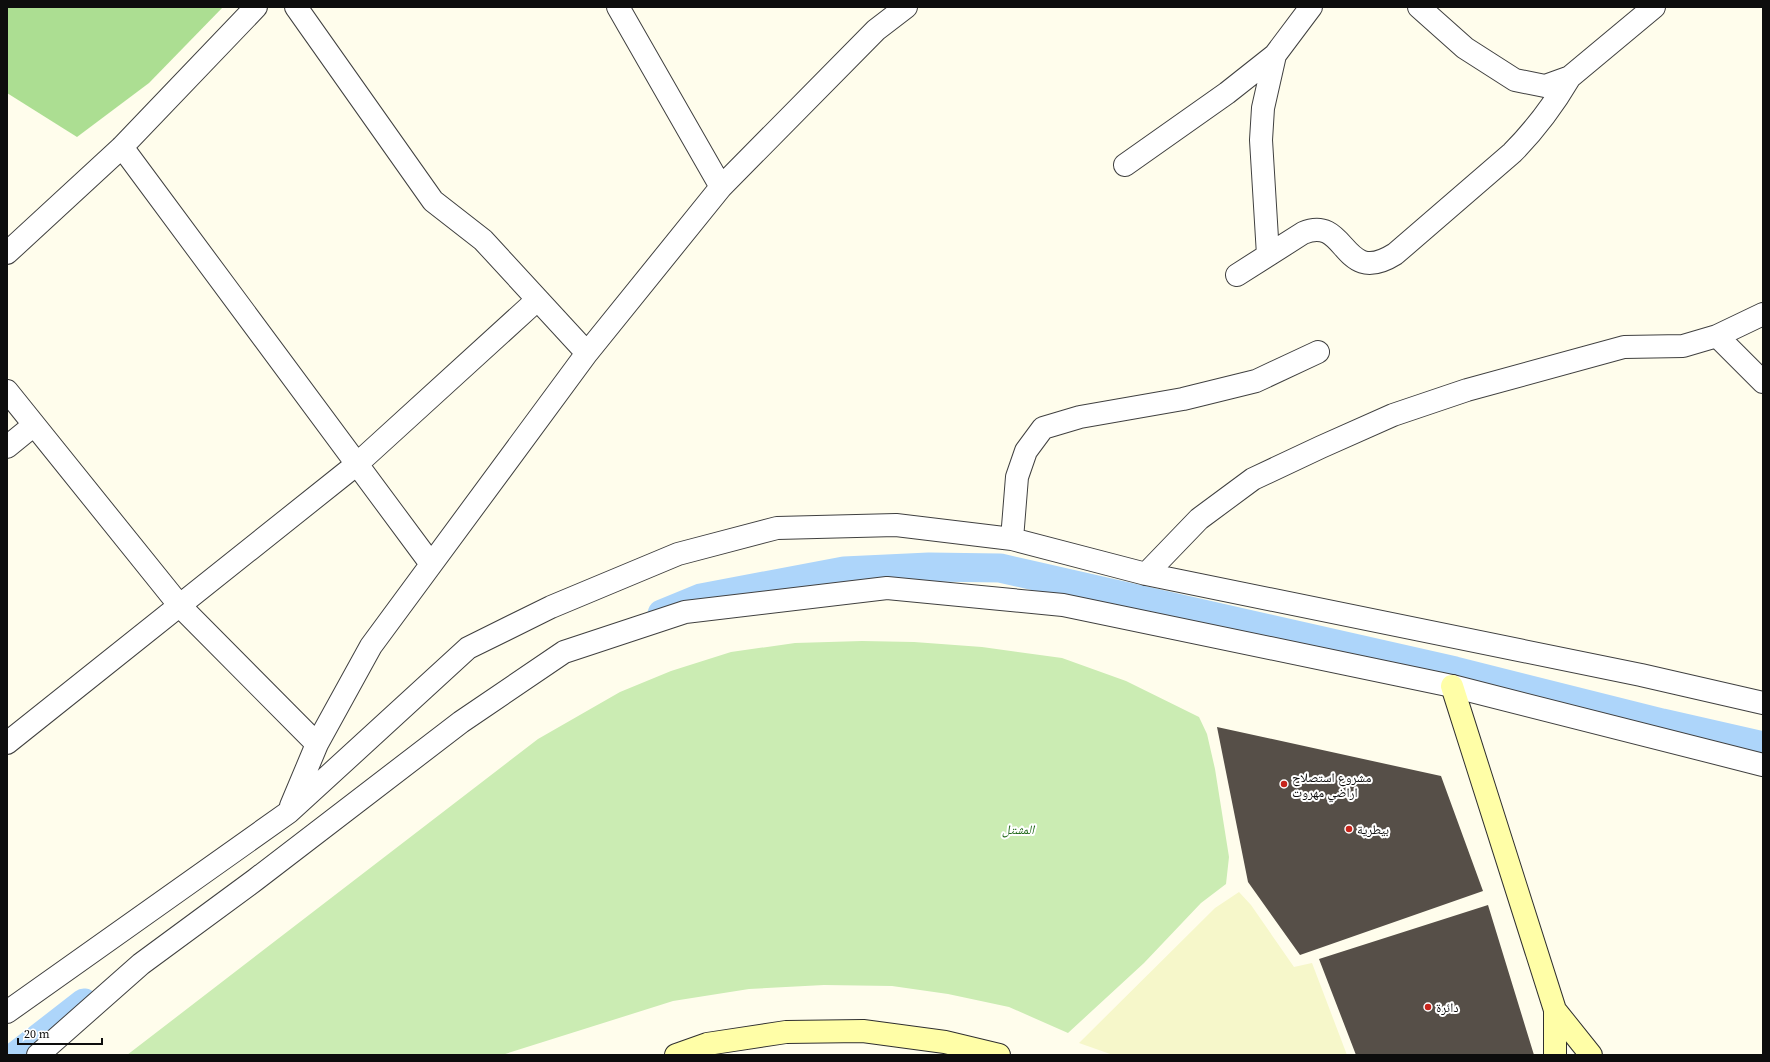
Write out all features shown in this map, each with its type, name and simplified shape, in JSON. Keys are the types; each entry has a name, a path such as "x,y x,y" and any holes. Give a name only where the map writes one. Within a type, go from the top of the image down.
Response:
{"street":[{"path":"7,253 122,147 256,7"},
{"path":"296,7 433,201 483,240 587,353"},
{"path":"618,7 721,186"},
{"path":"289,812 317,744 371,646 587,353 721,186 876,30 906,7"},
{"path":"1125,165 1227,92 1275,55 1311,7"},
{"path":"1419,7 1465,48 1515,80 1545,86 1570,77"},
{"path":"1237,275 1312,229 1322,229 1331,233 1352,256 1362,262 1374,263 1385,260 1395,254 1529,136 1544,118 1570,77 1654,7"},
{"path":"1268,255 1261,140 1264,108 1275,55"},
{"path":"122,147 431,564"},
{"path":"7,743 357,464 537,300"},
{"path":"1146,574 1199,519 1253,479 1393,415 1468,390 1624,347 1683,346 1717,336 1763,314"},
{"path":"1717,336 1763,382"},
{"path":"1012,539 1017,477 1026,451 1042,428 1080,417 1183,399 1256,381 1318,352"},
{"path":"7,391 180,606 317,744"},
{"path":"7,447 34,425"},
{"path":"7,1012 289,812 468,648 551,607 678,554 777,528 896,525 1012,539 1146,574 1641,675 1763,703"},
{"path":"38,1055 141,964 255,880 461,722 564,652 685,612 887,588 1063,605 1452,686 1763,765"},
{"path":"1452,686 1555,1010 1555,1055"},
{"path":"1555,1010 1591,1055"},
{"path":"676,1055 707,1044 786,1032 863,1031 945,1042 974,1052 999,1055"}],"green space":[{"path":"7,7 223,7 149,83 77,137 7,93"},
{"name":"المشتل","path":"862,641 914,642 982,647 1062,658 1126,681 1199,717 1207,734 1215,769 1229,857 1226,884 1201,903 1144,963 1068,1033 1009,1007 948,994 892,986 824,985 749,989 673,1001 502,1055 127,1055 538,739 620,692 671,671 731,652 795,643"},
{"path":"1239,892 1251,905 1294,967 1312,963 1347,1055 1113,1055 1079,1043 1215,908"}],"building":[{"name":"بيطرية","path":"1217,727 1441,776 1483,891 1300,955 1248,882"},
{"name":"دائرة","path":"1488,905 1534,1055 1356,1055 1319,959"}],"waterway":[{"path":"662,614 701,598 844,571 929,567 1000,568 1455,671 1662,723 1763,746"},
{"path":"17,1055 84,1003"}],"place":[{"name":"مشروع استصلاح اراضي مهروت","path":"1284,784"},
{"name":"بيطرية","path":"1349,829"},
{"name":"دائرة","path":"1428,1007"}]}
